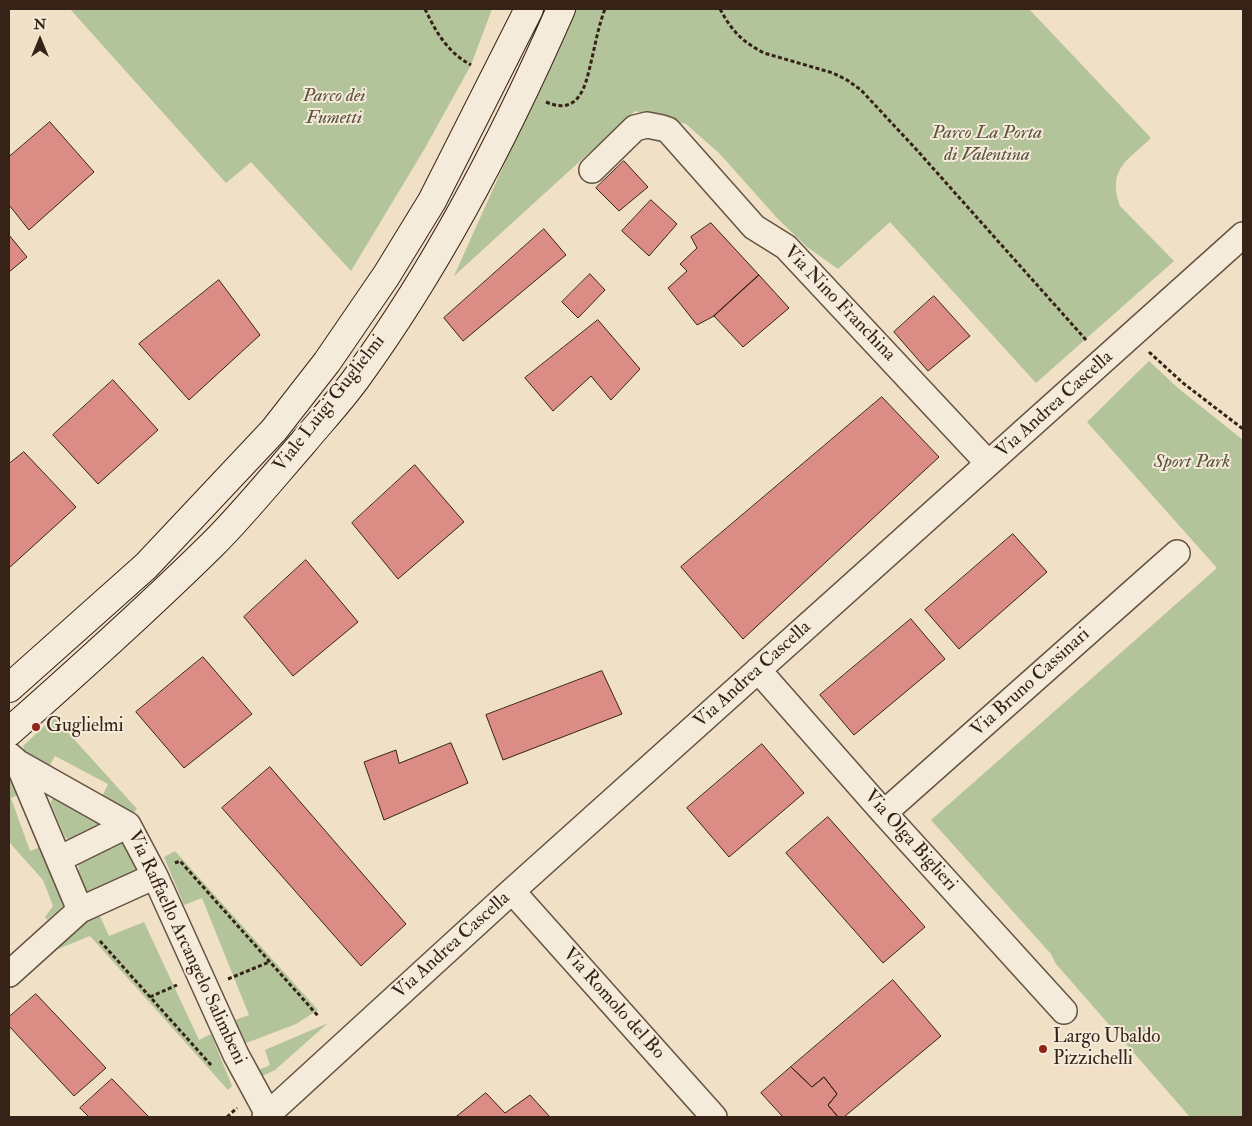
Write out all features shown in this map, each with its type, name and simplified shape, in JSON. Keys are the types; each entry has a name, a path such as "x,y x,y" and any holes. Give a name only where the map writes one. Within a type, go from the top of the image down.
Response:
{"street":[{"name":"Viale Luigi Guglielmi","path":"9,688 146,566 274,430 327,362 386,276 432,201 529,9"},
{"name":"Viale Luigi Guglielmi","path":"9,732 89,661 214,543 358,377 413,294 460,217 524,91 561,9"},
{"name":"Via Nino Franchina","path":"592,170 634,128 647,125 668,130 754,227 786,247 988,463"},
{"name":"Via Andrea Cascella","path":"266,1116 512,891 1243,235"},
{"name":"Via Bruno Cassinari","path":"884,813 1177,553"},
{"name":"Via Olga Biglieri","path":"758,670 884,813 1064,1011"},
{"name":"Via Raffaello Arcangelo Salimbeni","path":"13,759 128,825 155,876 236,1055 266,1116"},
{"path":"13,759 80,910"},
{"path":"58,859 128,825"},
{"path":"9,974 80,910 155,876"},
{"name":"Via Romolo del Bo","path":"512,891 714,1117"}],"path":[{"path":"425,9 443,43 463,61 476,68"},
{"path":"542,100 561,106 572,103 579,96 585,86 605,9"},
{"path":"720,9 732,30 755,48 764,53 840,76 861,90 1089,343"},
{"path":"1144,346 1183,384 1243,429"},
{"path":"155,876 180,861 319,1017"},
{"path":"100,940 213,1067"},
{"path":"206,988 270,962"}],"green space":[{"name":"Parco dei Fumetti","path":"70,9 492,9 471,65 425,148 351,271 251,162 226,183"},
{"name":"Parco La Porta di Valentina","path":"574,9 1029,9 1151,138 1122,167 1116,183 1117,193 1120,206 1174,261 1036,383 890,222 838,269 807,247 778,219 719,153 686,124 635,111 454,276"},
{"name":"Sport Park","path":"1149,361 1178,388 1243,440 1243,1117 1190,1117 1056,964 1051,954 931,820 1217,568 1087,422"},
{"path":"54,717 137,809 129,817 100,801 108,784 55,756 46,772 27,762 23,746"},
{"path":"9,767 26,791 11,798 30,851 48,844 72,898 47,920 45,917 53,906 43,880 9,842"},
{"path":"53,798 57,798 100,821 101,825 71,841 65,837 51,804"},
{"path":"121,840 127,841 143,869 92,895 85,888 81,879 80,859"},
{"path":"175,851 318,1010 296,1024 241,1045 230,1022 249,1015 202,898 184,905 164,857"},
{"path":"99,914 109,936 144,922 199,1040 211,1034 232,1086 228,1090 90,936 58,949 54,945 82,922"},
{"path":"328,1023 275,1070 256,1079 254,1072 270,1065 265,1050"}],"building":[{"path":"50,122 94,172 29,230 9,205 9,157"},
{"path":"624,161 648,187 619,211 596,188"},
{"path":"651,200 677,224 649,256 622,231"},
{"path":"711,223 759,275 714,316 697,325 668,288 687,271 680,264 697,248 691,237"},
{"path":"544,229 566,255 463,341 444,318"},
{"path":"9,235 27,257 9,272"},
{"path":"590,274 605,290 578,318 562,302"},
{"path":"759,275 789,308 743,347 714,316"},
{"path":"219,280 260,335 189,400 139,344"},
{"path":"934,296 970,336 928,371 894,332"},
{"path":"598,320 640,369 611,400 591,376 553,411 525,378"},
{"path":"113,380 158,430 98,484 53,435"},
{"path":"882,397 939,457 743,639 681,567"},
{"path":"24,452 76,507 9,568 9,464"},
{"path":"415,465 464,522 398,579 352,523"},
{"path":"1013,534 1047,572 959,649 925,610"},
{"path":"306,560 358,622 293,676 244,617"},
{"path":"911,619 945,659 854,735 820,695"},
{"path":"203,657 252,714 184,768 136,712"},
{"path":"602,671 622,714 503,760 486,715"},
{"path":"451,743 468,783 384,820 364,762 396,750 399,763"},
{"path":"762,744 804,793 729,857 687,808"},
{"path":"270,767 406,924 361,966 222,808"},
{"path":"828,817 925,927 883,963 786,853"},
{"path":"893,980 941,1036 844,1117 838,1117 828,1105 837,1094 824,1077 812,1087 791,1067"},
{"path":"36,994 106,1068 74,1096 9,1026 9,1017"},
{"path":"791,1067 812,1087 824,1077 837,1094 828,1105 838,1117 783,1117 761,1093"},
{"path":"112,1079 149,1117 89,1117 80,1108"},
{"path":"486,1093 505,1113 530,1095 550,1117 456,1117"}],"place":[{"name":"Guglielmi","path":"36,727"},
{"name":"Largo Ubaldo Pizzichelli","path":"1043,1049"}]}
